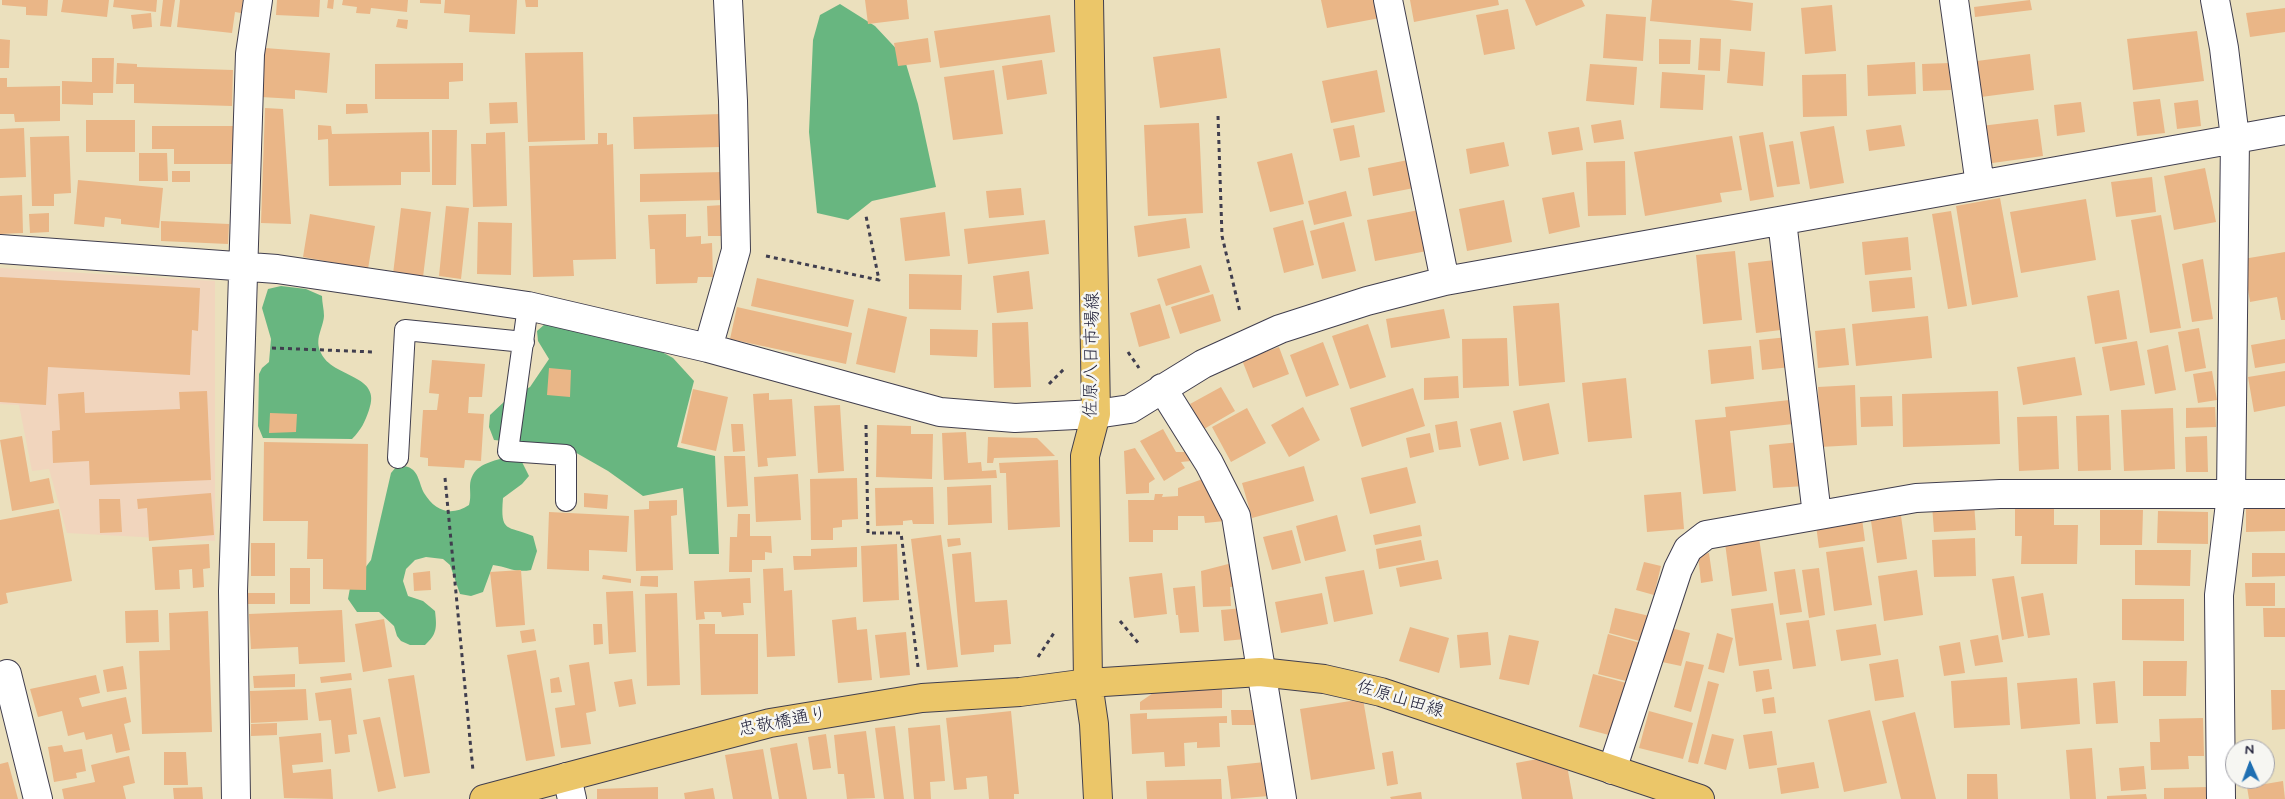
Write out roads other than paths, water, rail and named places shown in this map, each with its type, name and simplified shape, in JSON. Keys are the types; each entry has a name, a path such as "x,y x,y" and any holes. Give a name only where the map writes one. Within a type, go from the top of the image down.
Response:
{"main road":[{"name":"佐原八日市場線","path":"1089,0 1096,414 1085,456 1088,683 1094,724 1098,799"},
{"name":"佐原山田線","path":"1088,683 1260,672 1324,679 1381,692 1700,799"},
{"name":"忠敬橋通り","path":"484,799 569,788 770,723 922,698 1020,692 1088,683"}],"street":[{"path":"236,799 233,591 250,54 258,0"},
{"path":"708,348 736,250 733,101 728,0"},
{"path":"1388,0 1445,281"},
{"path":"1954,0 1980,185"},
{"path":"2215,0 2224,48 2235,138 2231,495 2219,595 2221,799"},
{"path":"0,249 277,269 528,306 708,348 940,412 1015,418 1096,414 1130,409 1203,364 1249,342 1318,316 1445,281 1782,222 2285,130"},
{"path":"1782,222 1817,515"},
{"path":"1162,388 1209,463 1236,516 1282,799"},
{"path":"1612,770 1678,568 1688,549 1706,536 1916,498 2000,494 2285,494"},
{"path":"0,678 7,674 38,799"}],"lane":[{"path":"528,306 508,451 566,455 566,501"},
{"path":"398,458 405,330 524,342"}]}
